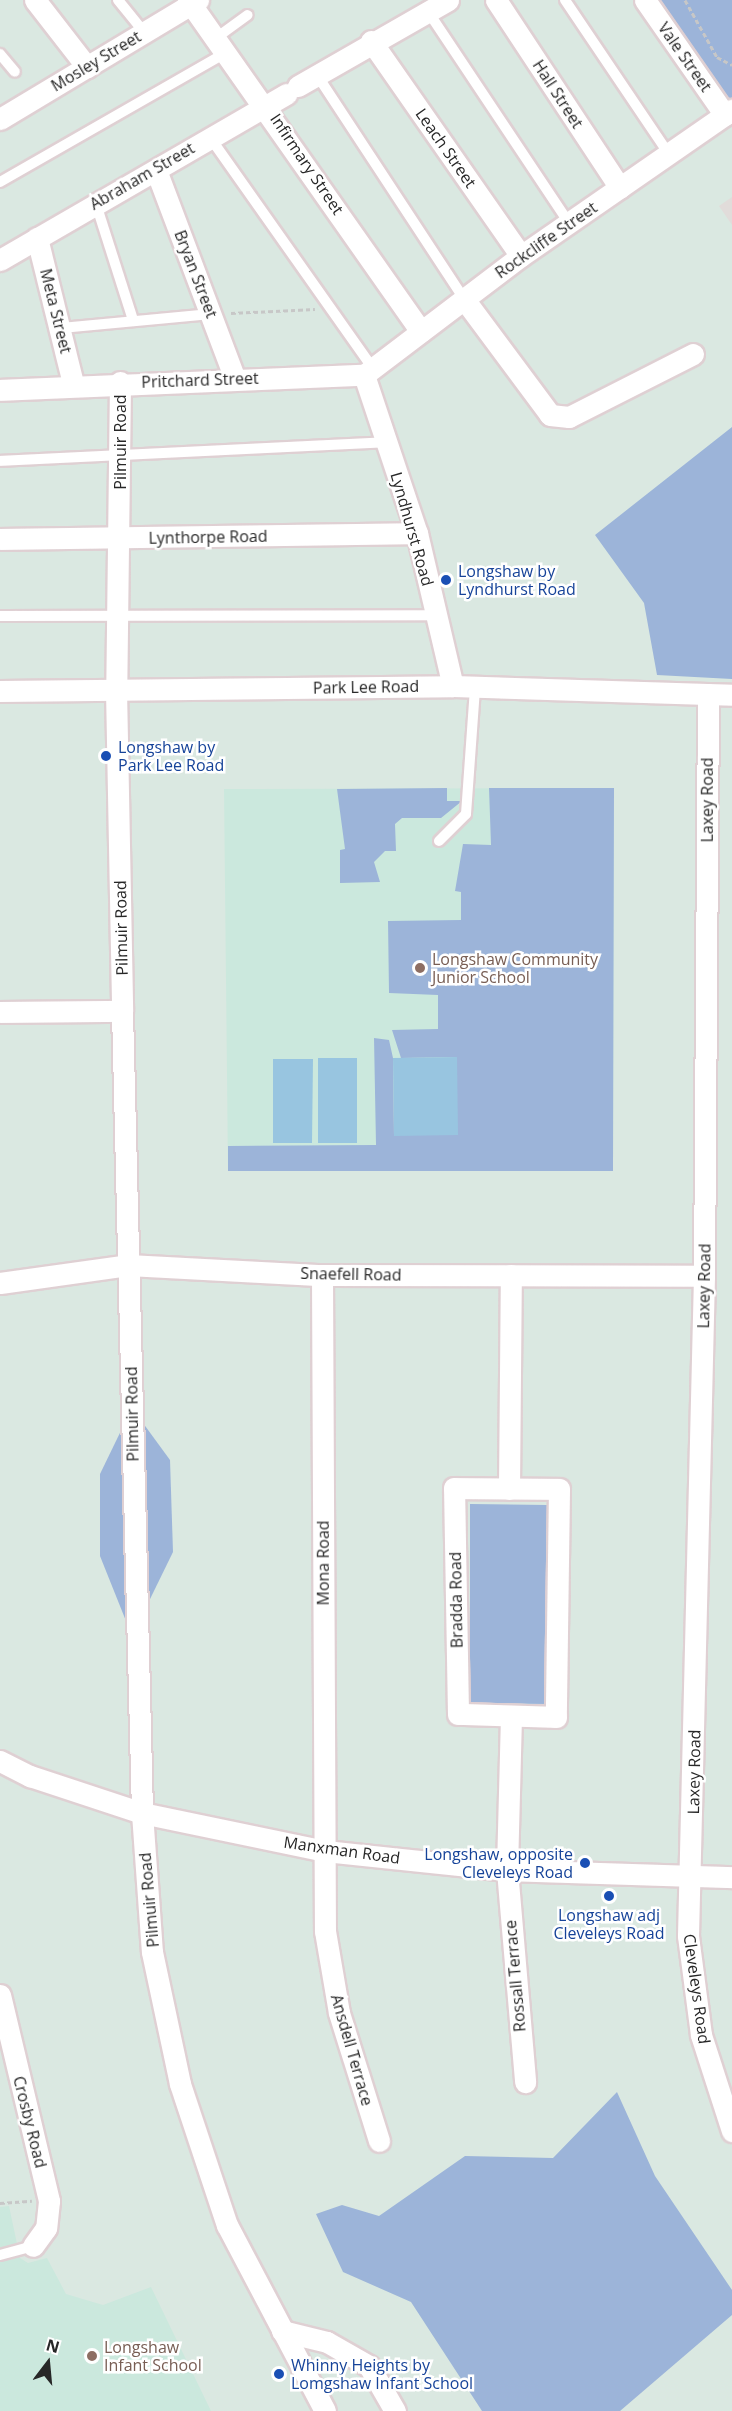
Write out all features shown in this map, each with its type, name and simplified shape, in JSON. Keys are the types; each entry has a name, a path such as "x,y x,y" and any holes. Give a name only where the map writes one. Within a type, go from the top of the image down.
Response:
{"street":[{"path":"35,0 87,66"},
{"name":"Abraham Street","path":"0,260 156,171 209,136 292,90 371,41 388,38 448,0"},
{"name":"Hall Street","path":"496,0 620,188"},
{"name":"Vale Street","path":"645,0 728,112"},
{"name":"Mosley Street","path":"0,118 193,1"},
{"name":"Infirmary Street","path":"193,1 221,45 266,105 421,331"},
{"name":"Leach Street","path":"371,41 520,256"},
{"name":"Rockcliffe Street","path":"368,371 520,256 728,112"},
{"name":"Bryan Street","path":"156,171 235,379"},
{"name":"Meta Street","path":"37,238 73,383"},
{"path":"464,299 550,415 569,417 693,354"},
{"name":"Pritchard Street","path":"0,390 73,383 235,379 368,371"},
{"name":"Lyndhurst Road","path":"368,371 386,442 417,533 453,686"},
{"name":"Pilmuir Road","path":"120,382 120,539 116,689 122,1011 142,1813 152,1952 180,2084 227,2225 325,2411"},
{"name":"Lynthorpe Road","path":"0,539 417,533"},
{"name":"Park Lee Road","path":"0,691 453,686 732,695"},
{"name":"Laxey Road","path":"692,1878 704,1276 708,694"},
{"path":"0,1012 122,1011"},
{"name":"Snaefell Road","path":"0,1282 129,1265 322,1275 704,1276"},
{"name":"Mona Road","path":"322,1275 325,1851"},
{"path":"509,1489 512,1275"},
{"name":"Bradda Road","path":"454,1488 559,1489 556,1717 511,1716 458,1714 454,1488"},
{"path":"507,1870 511,1716"},
{"name":"Manxman Road","path":"0,1761 142,1813 325,1851 507,1870 692,1878 732,1877"},
{"name":"Ansdell Terrace","path":"325,1851 325,1931 339,2013 379,2141"},
{"name":"Rossall Terrace","path":"507,1870 525,2082"},
{"name":"Cleveleys Road","path":"692,1878 688,1936 701,2035 732,2132"},
{"name":"Crosby Road","path":"0,1995 2,2029 49,2200 46,2228 33,2246"},
{"path":"282,2331 327,2342 369,2366 395,2411"}],"lane":[{"path":"118,0 144,32"},
{"path":"565,0 669,154"},
{"path":"429,13 568,223"},
{"path":"0,182 221,45 248,15"},
{"path":"0,54 15,72"},
{"path":"317,75 464,299"},
{"path":"209,136 328,308 368,371"},
{"path":"96,204 132,317"},
{"path":"61,328 132,317 211,314"},
{"path":"0,461 386,442"},
{"path":"0,616 436,615"},
{"path":"439,841 466,814 475,687"},
{"path":"0,2255 33,2246"}],"path":[{"path":"685,0 717,57 732,65"},
{"path":"211,314 328,308"},
{"path":"0,2204 49,2200"}],"shaded area":[{"path":"651,0 732,0 732,101 727,105"},
{"path":"732,197 732,225 719,206"},
{"path":"732,427 732,679 657,675 644,603 595,535"},
{"path":"447,788 447,801 462,801 441,818 402,818 395,824 396,851 385,851 374,862 380,882 340,883 340,850 345,849 337,789"},
{"path":"489,788 614,788 613,1171 228,1171 228,1146 376,1145 374,1038 389,1040 393,1058 394,1136 457,1057 401,1058 392,1030 438,1029 438,995 389,993 388,921 461,920 461,892 455,891 463,844 491,845"},
{"name":"Longshaw Community Junior School","path":"614,788 613,1171 228,1171 224,789"},
{"path":"457,1057 458,1135 394,1136 393,1058"},
{"path":"318,1058 357,1058 357,1143 318,1143"},
{"path":"273,1059 313,1059 312,1143 273,1143"},
{"path":"132,1408 170,1460 173,1552 132,1636 100,1556 100,1474"},
{"path":"470,1504 547,1505 547,1704 470,1703"},
{"path":"617,2092 655,2176 732,2290 732,2315 620,2411 482,2411 411,2302 343,2272 316,2214 342,2205 379,2216 465,2156 553,2158"},
{"name":"Longshaw Infant School","path":"9,2206 20,2258 28,2263 47,2258 66,2294 103,2305 151,2287 211,2411 0,2411 0,2207"}],"place":[{"name":"Longshaw by Lyndhurst Road","path":"446,580"},
{"name":"Longshaw by Park Lee Road","path":"106,756"},
{"name":"Longshaw Community Junior School","path":"420,968"},
{"name":"Longshaw, opposite Cleveleys Road","path":"585,1863"},
{"name":"Longshaw adj Cleveleys Road","path":"609,1896"},
{"name":"Longshaw Infant School","path":"92,2356"},
{"name":"Whinny Heights by Lomgshaw Infant School","path":"279,2374"}]}
